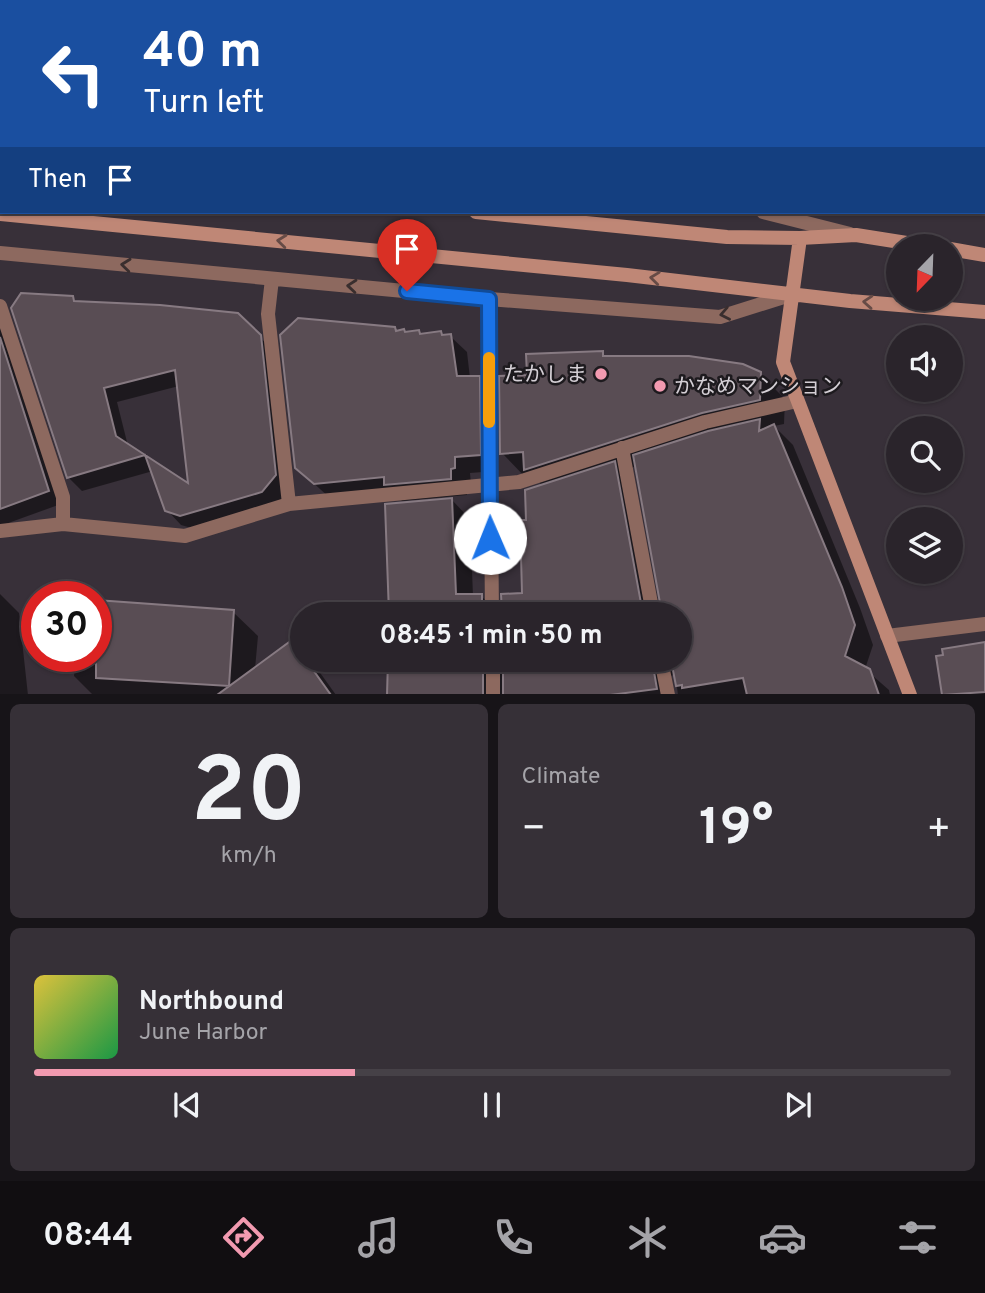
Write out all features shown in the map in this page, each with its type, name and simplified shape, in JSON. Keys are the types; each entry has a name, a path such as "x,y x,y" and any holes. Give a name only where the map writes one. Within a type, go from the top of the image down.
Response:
{"street":[{"path":"0,214 628,275 790,295 985,312"},
{"path":"496,214 727,237 800,238 856,235"},
{"path":"779,214 803,217 856,235 886,240"},
{"path":"803,217 783,354 797,401 910,694"},
{"path":"963,252 985,255"},
{"path":"0,253 489,299 720,317 790,295"},
{"path":"272,279 268,314 289,504"},
{"path":"489,299 492,602"},
{"path":"0,306 63,497 63,524"},
{"path":"0,531 63,524 185,536 289,504 489,487 519,482 705,422 797,401"},
{"path":"622,448 651,602"},
{"path":"887,636 985,624"},
{"path":"493,672 494,694"},
{"path":"663,672 668,694"}],"building":[{"path":"21,293 73,296 74,301 160,305 238,313 261,335 276,475 262,492 180,516 165,511 145,455 67,478 11,308","holes":["175,370 188,483 116,436 104,388"]},
{"path":"298,318 395,327 396,331 404,329 405,332 419,330 420,334 441,331 442,335 451,334 457,376 480,376 481,455 455,457 451,479 384,485 384,477 314,484 295,468 280,335"},
{"path":"0,337 49,491 0,509"},
{"path":"603,351 603,356 689,356 743,364 761,372 760,400 702,413 524,470 523,452 500,454 499,376 527,375 526,354"},
{"path":"760,419 759,431 774,424 842,587 855,625 845,656 870,669 879,694 747,694 743,678 682,688 682,685 676,686 673,672 692,672 692,602 660,602 633,455 708,431"},
{"path":"615,461 641,602 501,602 501,594 522,593 520,520 526,520 525,490"},
{"path":"452,498 456,594 482,594 482,602 389,602 385,504"},
{"path":"112,601 234,610 229,686 96,678 96,672 112,672"},
{"path":"290,641 290,672 315,672 330,694 218,694"},
{"path":"985,642 985,692 942,694 936,656 943,655 942,649"},
{"path":"388,672 483,672 483,694 387,694"},
{"path":"503,672 654,672 657,689 618,694 503,694"}],"slow traffic":[{"path":"489,358 489,422"}],"place":[{"name":"たかしま","path":"601,374"},
{"name":"かなめマンション","path":"660,386"}],"route":[{"path":"407,291 489,299 490,538"}]}
